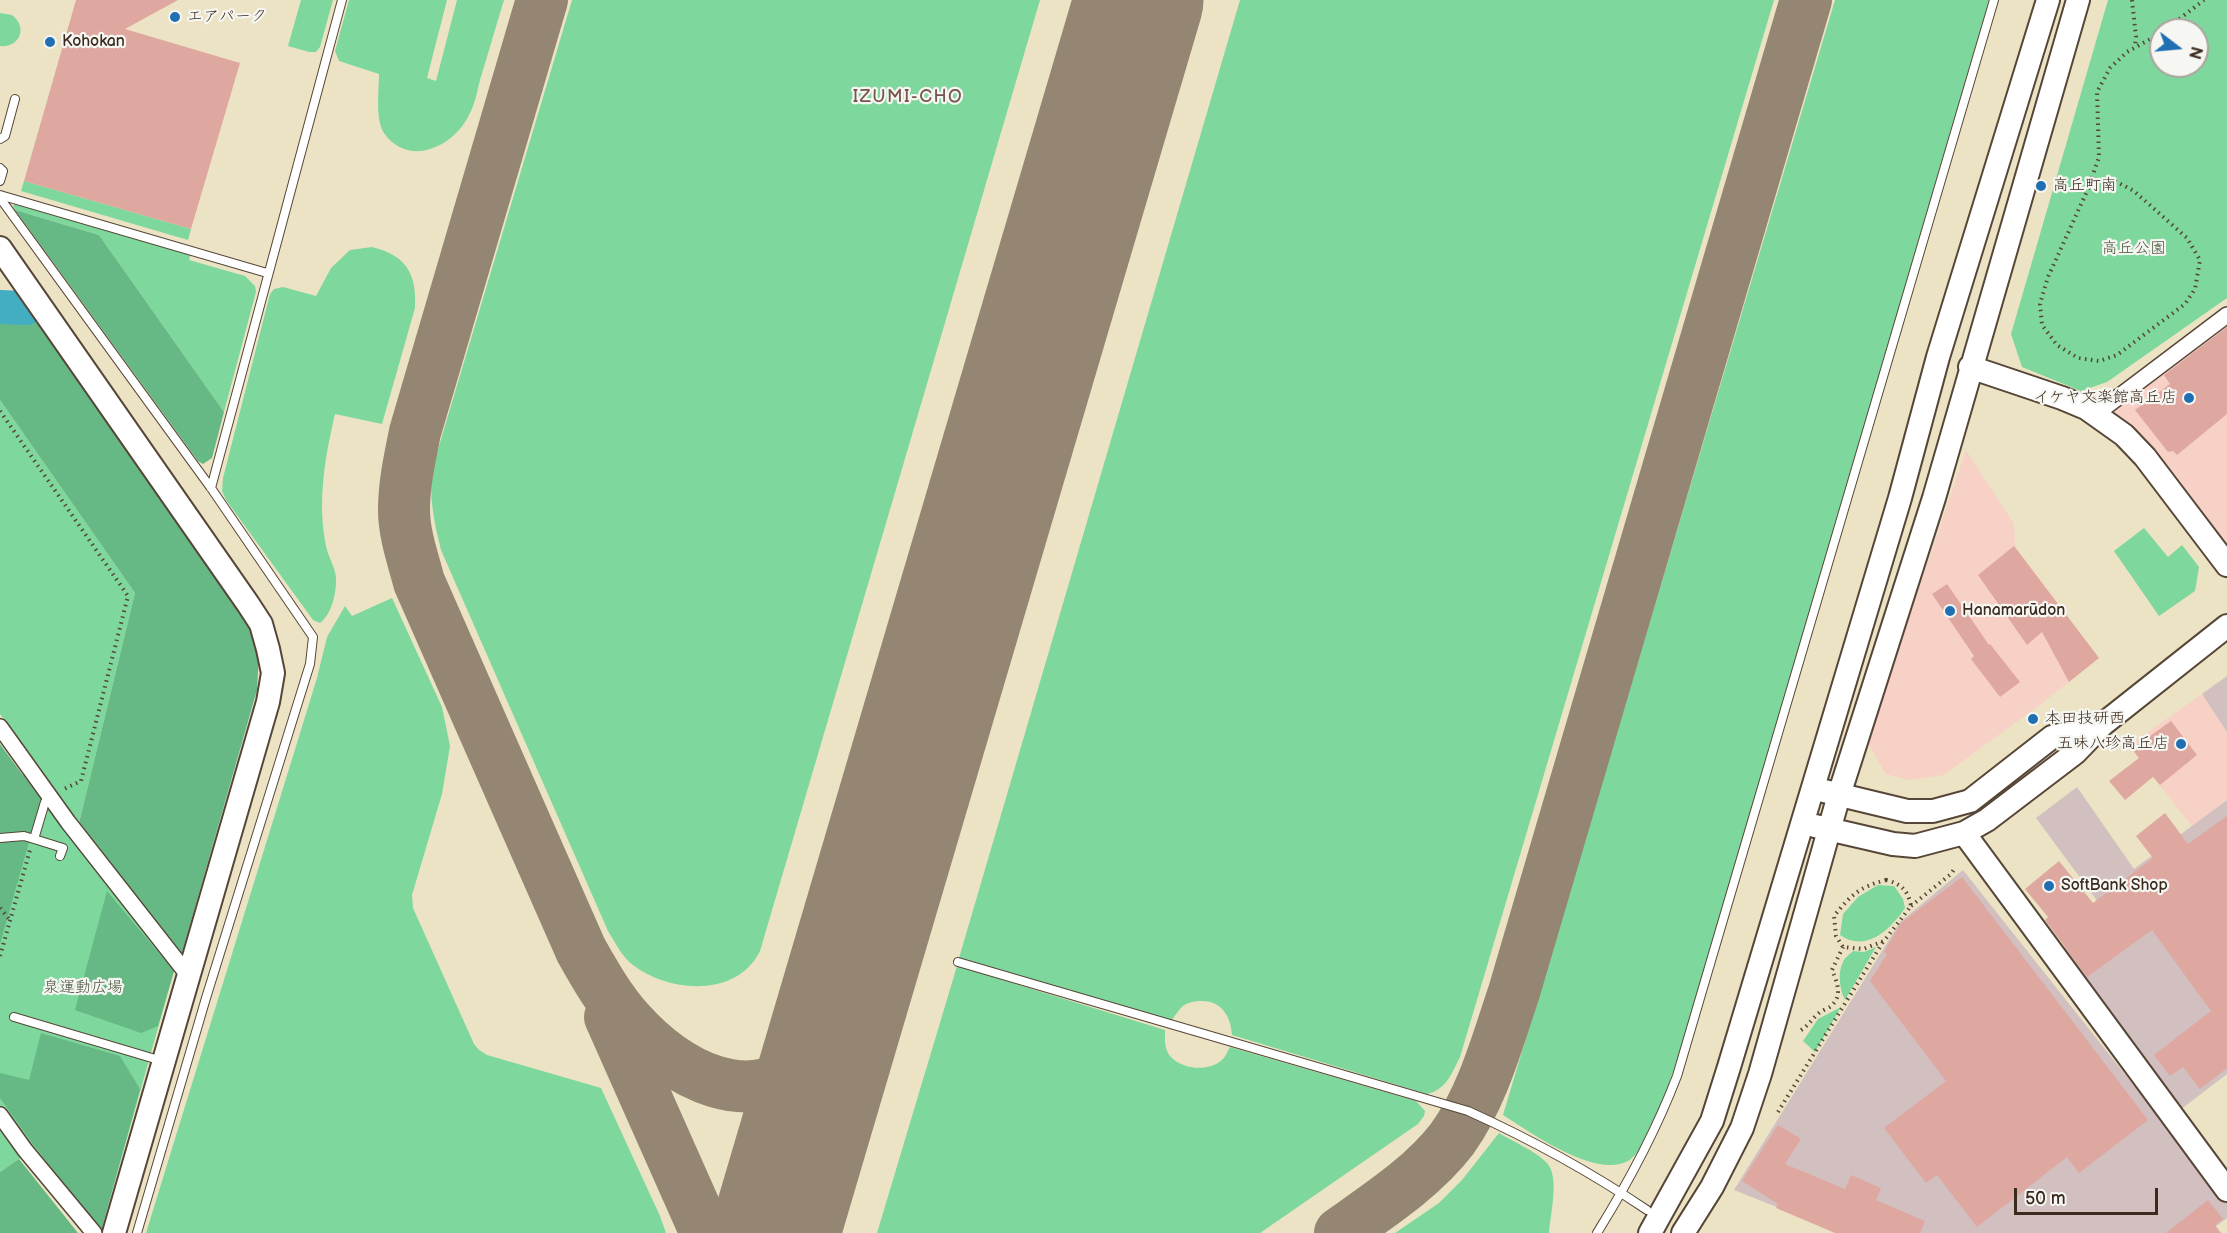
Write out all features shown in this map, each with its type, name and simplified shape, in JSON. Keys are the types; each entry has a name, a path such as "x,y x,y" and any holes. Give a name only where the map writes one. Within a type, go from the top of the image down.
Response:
{"street":[{"path":"1650,1233 1712,1121 1900,498 1938,357 2048,0"},
{"path":"1683,1233 1712,1187 1742,1128 1760,1074 1839,795 1934,498 1970,367 2078,0"},
{"path":"0,248 261,624 273,673 268,702 114,1233"},
{"path":"2096,414 2227,315"},
{"path":"1970,367 2062,398 2096,414 2124,435 2141,451 2227,565"},
{"path":"1802,823 1893,844 1915,846 1964,834 1987,820 2075,753 2102,724 2227,626"},
{"path":"1812,788 1907,811 1933,811 1970,801 2052,737 2102,724"},
{"path":"0,727 149,928 188,975"},
{"path":"1964,834 2227,1190"},
{"path":"0,1115 25,1150 94,1233"}],"lane":[{"path":"211,488 342,0"},
{"path":"1597,1233 1661,1117 1677,1076 1994,0"},
{"path":"0,139 5,136 15,99"},
{"path":"0,168 3,171 0,181"},
{"path":"0,196 267,273"},
{"path":"0,196 211,488 313,637 310,664 206,998 137,1233"},
{"path":"34,839 45,802 51,798"},
{"path":"0,838 24,836 63,848 61,854"},
{"path":"958,962 1468,1112 1497,1124 1620,1192 1647,1210"},
{"path":"14,1017 163,1061"}],"path":[{"path":"2132,0 2136,37 2134,48"},
{"path":"2181,18 2204,0"},
{"path":"2091,180 2115,181 2134,191 2187,238 2200,260 2195,289 2186,304 2117,355 2099,361 2078,358 2057,345 2042,325 2040,304 2048,277 2099,157 2097,92 2110,68 2127,52 2149,40"},
{"path":"0,411 128,596 81,781 51,798"},
{"path":"0,956 32,844 61,854"},
{"path":"1778,1112 1884,941 1911,906 1951,874 1955,868"},
{"path":"1884,941 1863,949 1844,947 1836,936 1834,916 1848,898 1867,885 1886,880 1900,884 1909,895 1911,906"},
{"path":"0,908 10,920"},
{"path":"1801,1030 1810,1024 1820,1012 1831,1006 1838,996 1833,970 1844,947"}],"shaded area":[{"path":"2227,319 2227,544 2218,542 2139,434 2100,412"},
{"path":"1966,450 2014,524 2015,546 2099,658 1944,775 1908,780 1886,774 1865,739"},
{"path":"2227,676 2227,732 2202,694"},
{"path":"2202,694 2227,732 2227,800 2192,826 2132,750 2127,747"},
{"path":"2077,787 2134,869 2227,800 2227,1074 2180,1110 2060,952 2107,914 2036,818"},
{"path":"1963,870 2227,1203 2227,1218 2207,1233 1842,1233 1734,1190 1900,922"}],"green space":[{"path":"301,0 333,0 320,47 316,52 288,46"},
{"path":"349,0 447,0 427,78 436,81 457,0 504,0 471,111 462,126 442,144 417,151 405,149 394,144 384,133 378,112 379,74 339,61 335,51"},
{"path":"572,0 1040,0 760,951 749,966 736,977 701,986 665,981 648,974 625,958 608,931 441,550 432,508 433,466"},
{"path":"1240,0 1774,0 1460,1057 1444,1085 1427,1094 1232,1035 1230,1022 1224,1011 1209,1002 1197,1001 1187,1004 1172,1020 959,958"},
{"path":"1835,0 1989,0 1676,1062 1654,1122 1637,1153 1628,1161 1614,1165 1598,1164 1563,1151 1503,1115"},
{"name":"高丘公園","path":"2108,0 2227,0 2227,298 2107,382 2081,391 2022,367 2011,334"},
{"path":"0,13 12,15 20,25 20,36 13,44 7,46 0,46"},
{"path":"24,181 191,229 188,240 21,191"},
{"path":"16,201 191,253 189,260 245,276 255,286 256,292 224,412 99,235 15,210 13,206"},
{"path":"15,210 99,235 224,412 212,458 203,464 198,461"},
{"path":"372,247 393,255 407,268 414,285 415,308 382,424 335,414 325,463 322,513 326,546 335,572 336,586 330,610 320,623 313,620 226,500 222,491 223,478 270,294 274,289 283,287 316,296 331,268 350,250"},
{"path":"36,317 245,614 259,654 257,690 181,956 79,823 135,593 0,400 0,320"},
{"name":"泉運動広場","path":"0,400 135,593 79,823 66,833 174,971 101,1231 35,1148 0,1172 0,790 37,765 0,714"},
{"path":"2144,528 2168,557 2182,545 2199,567 2195,591 2159,616 2114,551"},
{"path":"392,598 442,707 450,746 442,794 412,895 413,908 474,1044 479,1050 487,1055 601,1088 666,1233 146,1233 317,678 327,637 345,606 352,616"},
{"path":"0,744 41,800 0,944"},
{"path":"1878,885 1894,886 1903,899 1905,908 1899,916 1885,931 1868,940 1850,940 1840,935 1843,914 1858,897"},
{"path":"107,891 174,971 158,1026 141,1033 75,1010"},
{"path":"1876,947 1845,1000 1841,986 1841,966 1853,951 1864,952"},
{"path":"957,966 1165,1030 1167,1051 1182,1065 1197,1068 1211,1066 1223,1059 1230,1047 1416,1101 1425,1111 1424,1116 1418,1124 1260,1233 877,1233"},
{"path":"1841,1007 1815,1052 1803,1041 1818,1019"},
{"path":"41,1033 120,1056 140,1089 101,1231 0,1098 0,1073 29,1080"},
{"path":"1499,1133 1537,1155 1551,1169 1554,1187 1549,1233 1395,1233 1439,1203 1462,1180"},
{"path":"19,1159 78,1233 0,1233 0,1172"}],"building":[{"path":"76,0 178,0 125,29 240,63 191,229 24,181"},
{"name":"イケヤ文楽館高丘店","path":"2227,327 2227,414 2177,455 2173,451 2168,452 2135,410 2170,384 2164,375"},
{"path":"2014,546 2099,658 2069,682 2042,632 2027,645 1978,575"},
{"path":"1947,584 1989,645 2020,682 2000,697 1971,659 1974,656 1932,594"},
{"path":"2171,721 2197,755 2160,785 2153,777 2125,800 2109,781 2139,758 2132,749"},
{"path":"2165,813 2188,844 2227,816 2227,1068 2200,1089 2183,1067 2170,1076 2154,1055 2211,1011 2152,930 2087,977 2045,920 2048,917 2025,889 2059,861 2093,903 2153,858 2136,836"},
{"path":"1962,877 2148,1120 2079,1173 2067,1157 1977,1227 1937,1175 1926,1183 1884,1128 1946,1081 1870,981 1887,954 1884,952 1901,923"},
{"path":"1778,1125 1801,1139 1785,1164 1845,1189 1851,1175 1881,1188 1876,1200 1925,1221 1920,1233 1835,1233 1776,1208 1778,1204 1742,1181"},
{"path":"2208,1200 2223,1219 2215,1225 2221,1233 2166,1233"}],"waterway":[{"path":"0,307 26,308"}],"taxiway":[{"path":"542,0 415,432 406,480 404,519 419,582 581,950 609,997 629,1022 669,1058 692,1072 715,1082 740,1086 765,1085 788,1076 811,1058 831,1034 841,1012"},
{"path":"1340,1233 1428,1166 1452,1139 1481,1087 1514,992 1806,0"},
{"path":"610,1017 706,1233"}],"runway":[{"path":"775,1233 1139,0"}],"place":[{"name":"エアパーク","path":"175,17"},
{"name":"Kohokan","path":"50,42"},
{"name":"高丘町南","path":"2041,186"},
{"name":"イケヤ文楽館高丘店","path":"2189,398"},
{"name":"Hanamarūdon","path":"1950,611"},
{"name":"本田技研西","path":"2033,719"},
{"name":"五味八珍高丘店","path":"2181,744"},
{"name":"SoftBank Shop","path":"2049,886"}],"district":[{"name":"IZUMI-CHO","path":"908,97"}]}
